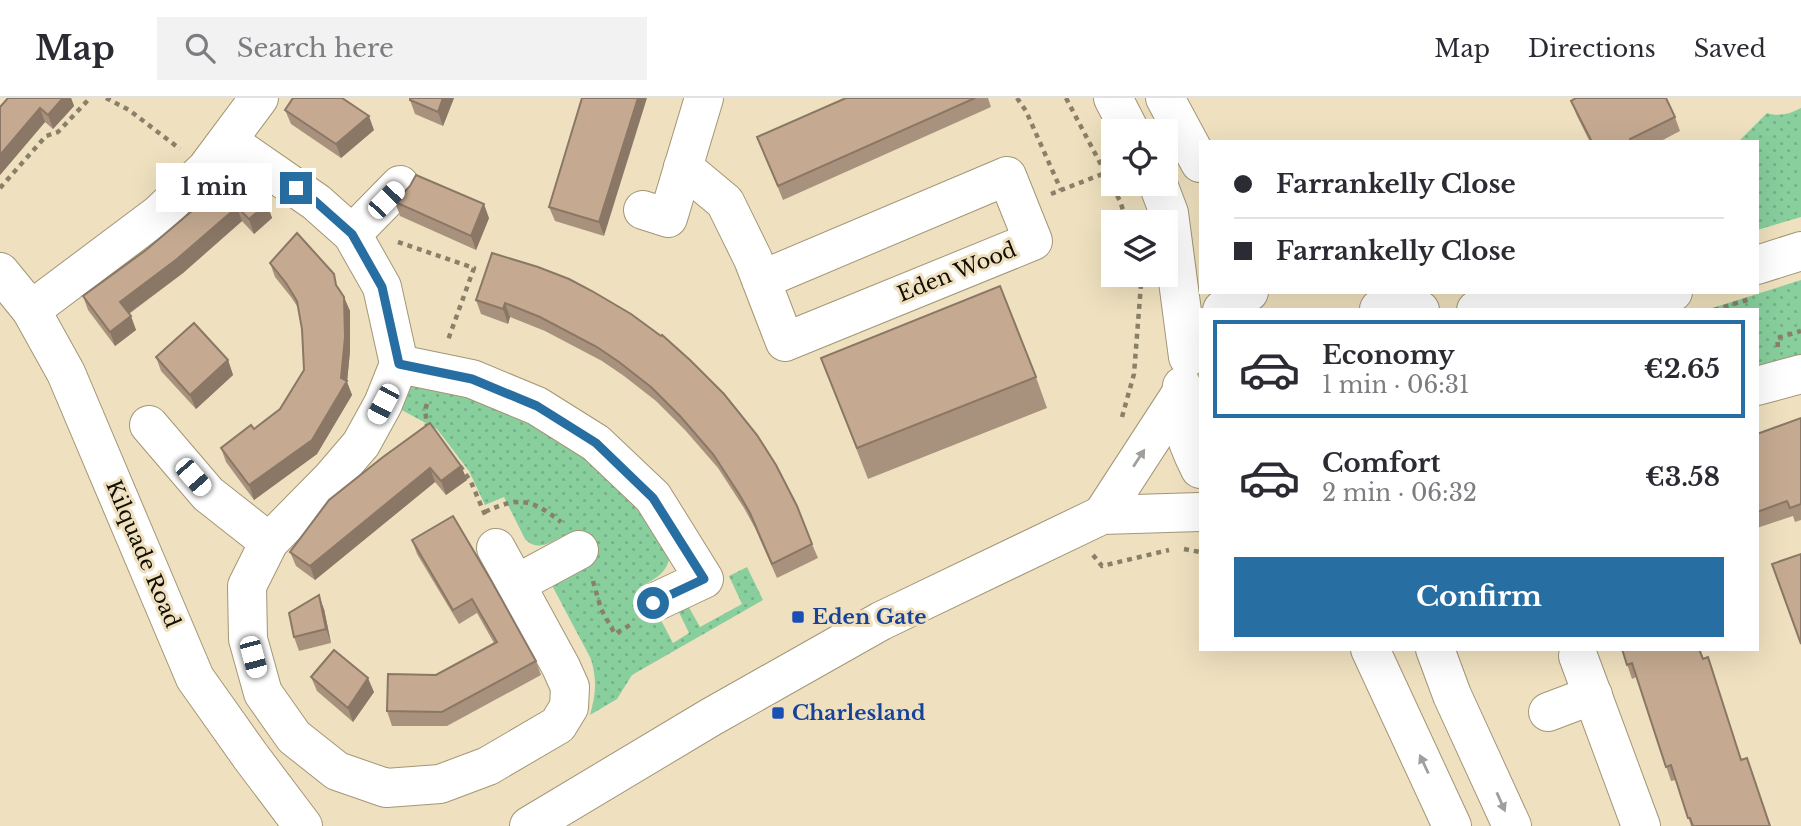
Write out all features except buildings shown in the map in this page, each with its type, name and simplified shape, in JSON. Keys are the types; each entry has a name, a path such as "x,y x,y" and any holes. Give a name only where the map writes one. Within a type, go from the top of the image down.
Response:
{"street":[{"path":"31,310 159,215 217,155 259,98"},
{"path":"643,210 668,218 704,98"},
{"path":"1113,98 1124,119"},
{"path":"1165,98 1199,161"},
{"path":"217,155 316,202 352,234 382,287 399,364 383,404 361,444 269,542 247,586 248,639 263,693 295,737 337,771 386,788 440,784 488,765 558,725 569,707 570,687 496,548"},
{"name":"Eden Wood","path":"683,167 725,202 753,259 761,280 785,342 1033,241 1007,176 761,280"},
{"path":"352,234 400,185"},
{"path":"1087,522 1180,395 1194,346 1169,213 1163,196"},
{"path":"1759,264 1801,251"},
{"name":"Kilquade Road","path":"0,272 31,310 66,373 195,678 303,826"},
{"path":"1224,308 1245,294"},
{"path":"1356,294 1377,308"},
{"path":"1584,308 1660,299"},
{"path":"399,364 472,379 537,406 596,443 653,498 704,579 653,603"},
{"path":"1759,385 1801,374"},
{"path":"1180,395 1184,433 1199,467"},
{"path":"149,425 208,494 269,542"},
{"path":"529,826 711,717 881,621 1087,522 1199,512"},
{"path":"516,584 579,550"},
{"path":"1371,651 1452,826"},
{"path":"1436,651 1452,695 1512,826"},
{"path":"1578,656 1641,826"},
{"path":"1548,712 1593,695"}],"path":[{"path":"0,188 46,136 58,132 90,98"},
{"path":"106,98 217,155"},
{"path":"1017,98 1026,111 1061,190"},
{"path":"1066,98 1101,165"},
{"path":"1019,206 1101,175"},
{"path":"1121,423 1134,374 1141,287"},
{"path":"1087,522 1102,566 1177,548 1199,552"}],"green space":[{"path":"1801,108 1801,217 1759,229 1759,140 1740,140 1767,113 1776,115"},
{"path":"1801,280 1801,363 1759,376 1759,308 1712,308"},
{"path":"414,379 525,416 585,455 631,501 661,543 671,552 662,573 643,586 673,643 689,633 674,602 687,604 700,627 742,604 729,576 747,567 763,600 632,675 617,699 590,715 595,687 591,659 547,576 578,559 566,535 545,544 535,545 525,539 504,497 485,505 469,471 437,429 396,407"}],"place":[{"name":"Eden Gate","path":"798,617"},
{"name":"Charlesland","path":"778,713"}],"route":[{"path":"296,188 352,234 382,287 399,364 472,379 537,406 596,443 653,498 704,579 653,603"}]}
